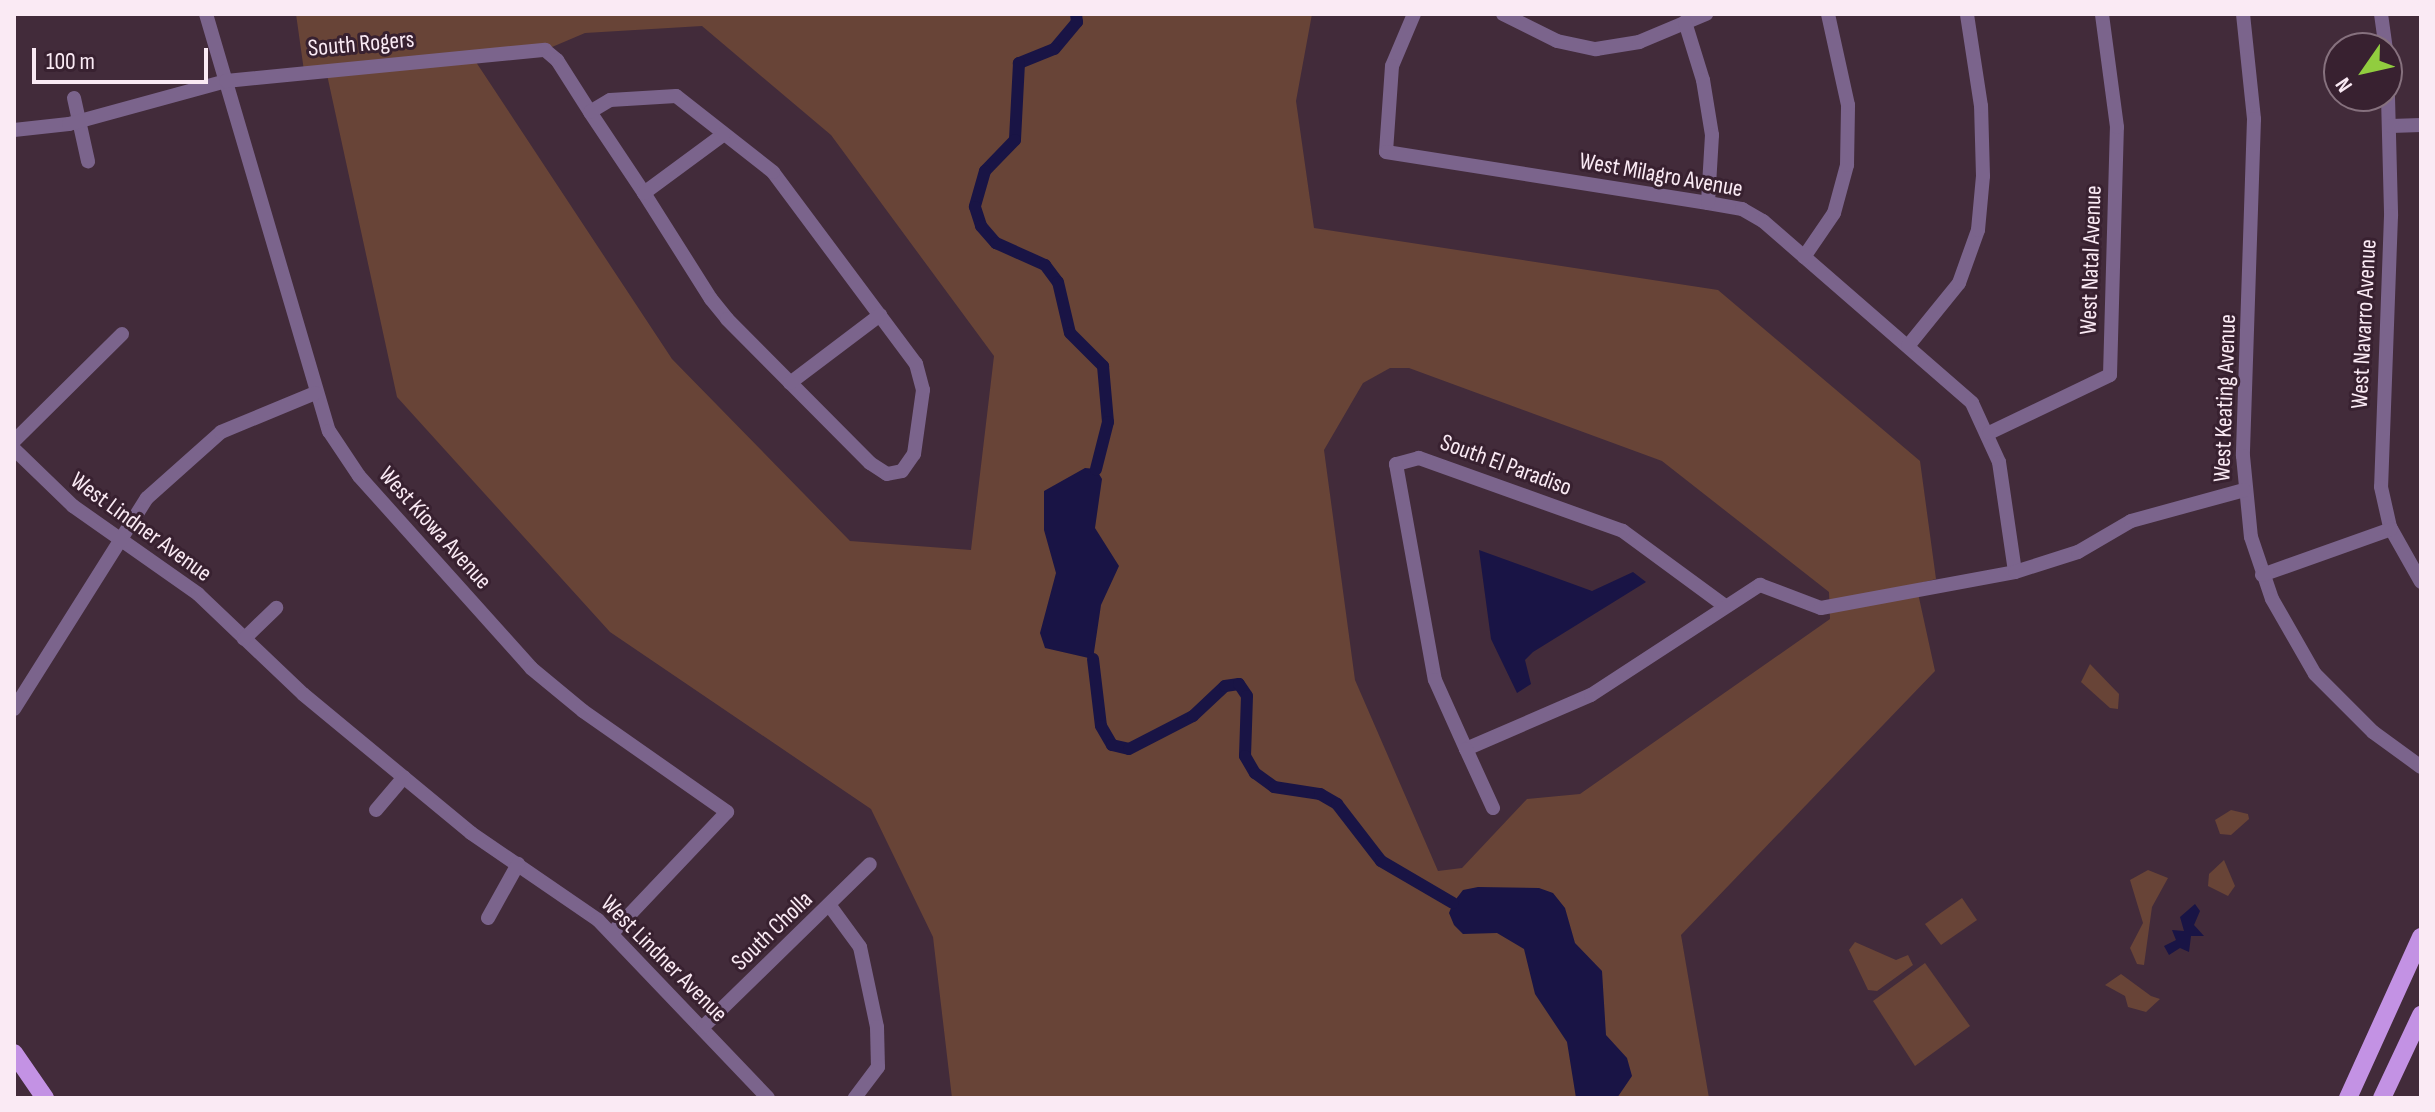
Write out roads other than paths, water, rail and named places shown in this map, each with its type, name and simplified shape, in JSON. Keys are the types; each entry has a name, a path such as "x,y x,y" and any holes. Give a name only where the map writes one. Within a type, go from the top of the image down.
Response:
{"main road":[{"path":"2348,1098 2421,937"},
{"path":"2382,1098 2421,1015"},
{"path":"14,1053 45,1098"}],"street":[{"name":"West Kiowa Avenue","path":"206,14 315,393 329,431 359,476 531,668 583,711 727,812 612,933"},
{"name":"West Milagro Avenue","path":"1414,14 1392,66 1386,152 1742,209 1763,221 1972,403 1989,433 1999,462 2015,572"},
{"path":"1503,14 1557,41 1596,49 1639,42 1706,14"},
{"path":"1804,257 1834,213 1847,165 1848,105 1828,14"},
{"path":"1908,346 1959,283 1978,230 1981,106 1967,14"},
{"name":"West Natal Avenue","path":"1989,433 2110,375 2117,127 2102,14"},
{"name":"West Keating Avenue","path":"2243,14 2254,119 2244,490 2262,575 2287,631 2315,674 2373,732 2421,767"},
{"path":"1685,22 1703,80 1712,135 1708,203"},
{"name":"South Rogers","path":"14,130 78,122 226,81 545,50 590,112 727,319 870,463 887,474 902,471 914,454 923,390 916,364 773,172 676,96 610,100 590,112"},
{"path":"74,98 88,161"},
{"name":"West Navarro Avenue","path":"2390,112 2381,487 2391,529 2421,582"},
{"path":"2391,126 2421,125"},
{"path":"644,193 724,134"},
{"path":"790,383 880,315"},
{"path":"14,441 122,334"},
{"path":"14,709 69,629 118,538 147,498 221,432 315,393"},
{"name":"West Lindner Avenue","path":"14,449 54,490 198,594 244,639 404,777 612,933 768,1098"},
{"name":"South El Paradiso","path":"1493,808 1435,680 1396,464 1419,458 1623,531 1725,606"},
{"path":"1466,749 1591,695 1760,585 1806,605 1896,600 1911,591 2015,572 2078,552 2131,521 2244,490"},
{"path":"2262,575 2391,529"},
{"path":"244,639 276,608"},
{"path":"376,810 404,777"},
{"path":"488,918 518,864"},
{"name":"South Cholla","path":"703,1027 870,864"},
{"path":"830,906 850,930 868,970 879,1050 878,1067 865,1095"}],"waterway":[{"path":"1076,14 1077,22 1054,49 1019,63 1015,140 985,171 975,207 981,226 996,243 1045,265 1058,282 1070,333 1103,366 1108,422 1096,469"},
{"path":"1093,659 1101,726 1112,745 1129,749 1193,716 1225,686 1239,684 1247,696 1245,756 1255,773 1274,787 1320,794 1337,804 1381,861 1453,903"}]}
